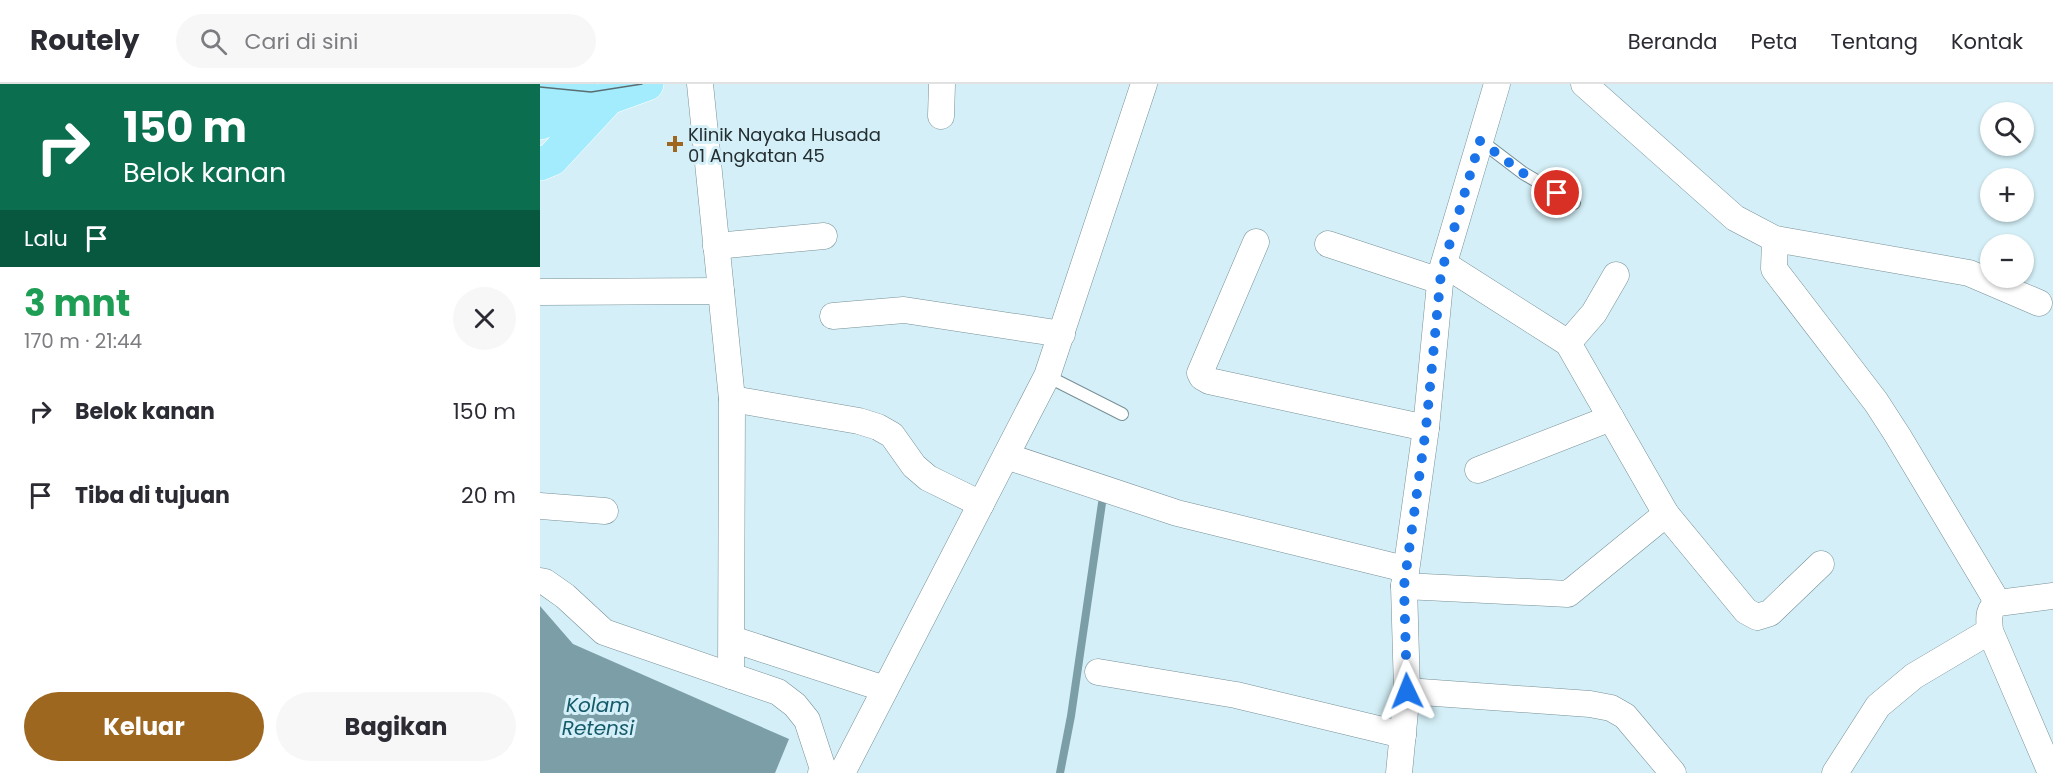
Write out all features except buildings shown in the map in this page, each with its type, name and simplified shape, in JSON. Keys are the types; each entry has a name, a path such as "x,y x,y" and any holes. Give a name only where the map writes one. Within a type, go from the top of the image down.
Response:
{"main road":[{"path":"540,123 570,90 647,84"},
{"path":"540,164 552,159 570,90"}],"street":[{"path":"700,84 732,399 731,676"},
{"path":"941,116 942,84"},
{"path":"540,581 565,596 604,632 778,692 795,705 807,720 823,769 841,772 1047,376 1144,84"},
{"path":"1399,773 1407,691 1405,578 1426,428 1442,273 1497,84"},
{"path":"1584,84 1735,218 1774,239 1969,273 2039,303"},
{"path":"716,246 824,236"},
{"path":"1774,239 1774,269 1876,402 1998,603"},
{"path":"1256,242 1200,373 1202,377 1209,381 1426,428"},
{"path":"1328,244 1442,273 1568,343 1666,514 1746,611 1756,617 1770,613 1821,564"},
{"path":"1568,343 1594,313 1616,275"},
{"path":"540,292 721,291"},
{"path":"833,316 904,310 1062,334"},
{"path":"732,399 859,421 878,427 892,435 914,466 928,478 981,504"},
{"path":"1478,470 1611,418"},
{"path":"1006,456 1177,513 1405,578 1568,594 1666,514"},
{"path":"540,506 605,511"},
{"path":"2051,773 1990,631 1989,615 1998,603 2053,596"},
{"path":"1835,773 1878,706 1914,676 1990,631"},
{"path":"732,639 885,689"},
{"path":"1098,672 1236,695 1403,735"},
{"path":"1407,691 1590,704 1611,708 1625,716 1673,773"}],"lane":[{"path":"1480,141 1523,173 1574,202"},
{"path":"1047,376 1122,414"}],"water":[{"name":"Kolam Retensi","path":"540,606 573,644 789,739 775,773 540,773"}],"waterway":[{"path":"1060,773 1071,716 1102,503"}],"tram line":[{"path":"540,87 591,92 642,84"}],"place":[{"name":"Klinik Nayaka Husada 01 Angkatan 45","path":"675,144"}],"route":[{"path":"1407,691 1405,569 1426,428 1441,273 1480,141 1523,173 1557,193"}]}
